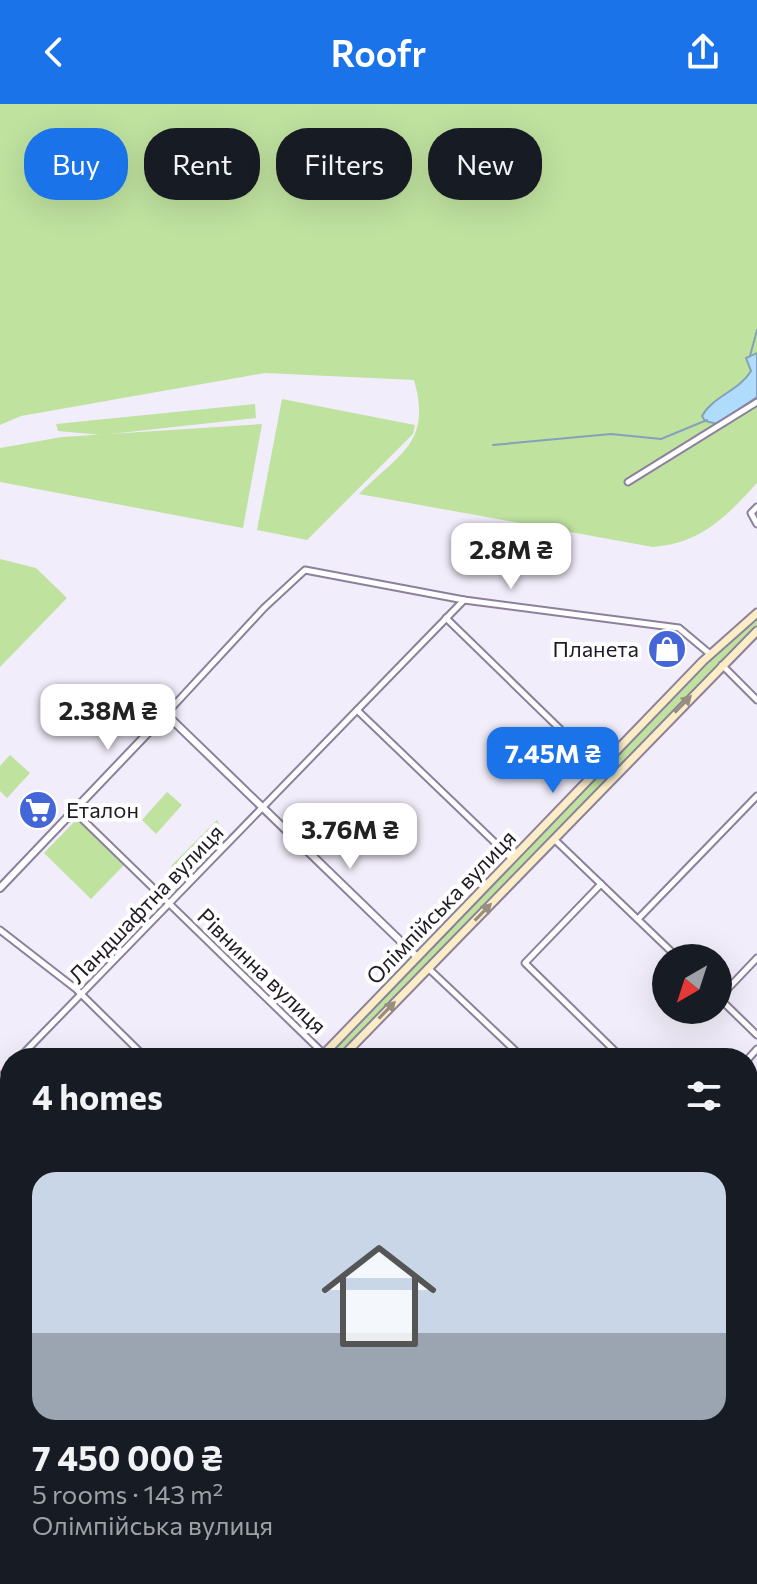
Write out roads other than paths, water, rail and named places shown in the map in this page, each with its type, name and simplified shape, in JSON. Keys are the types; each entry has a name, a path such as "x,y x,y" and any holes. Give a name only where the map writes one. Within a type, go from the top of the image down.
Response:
{"main road":[{"name":"Олімпійська вулиця","path":"330,1048 710,654 757,613"},
{"name":"Олімпійська вулиця","path":"353,1048 553,838 757,631"},
{"path":"710,654 722,665"},
{"path":"417,957 428,968"}],"street":[{"path":"628,482 757,402"},
{"path":"757,507 751,513 757,524"},
{"path":"0,888 260,612 305,570 464,600 679,628 710,654"},
{"name":"Ландшафтна вулиця","path":"29,1048 464,600"},
{"path":"446,618 600,768"},
{"path":"722,665 757,700"},
{"path":"357,710 512,860"},
{"path":"166,714 417,957"},
{"path":"638,919 757,796"},
{"name":"Рівнинна вулиця","path":"74,811 314,1048"},
{"path":"553,838 664,944"},
{"path":"601,884 525,963 612,1048"},
{"path":"0,930 82,994 136,1048"},
{"path":"732,984 757,958"},
{"path":"428,968 512,1048"},
{"path":"732,1011 757,1035"}],"water":[{"path":"757,353 757,397 717,424 705,421 702,416 707,409 746,378 751,371 746,358"}],"waterway":[{"path":"750,356 757,330"},
{"path":"493,445 611,434 661,439 707,420"}],"place":[{"name":"Планета","path":"667,649"},
{"name":"Еталон","path":"38,810"}]}
